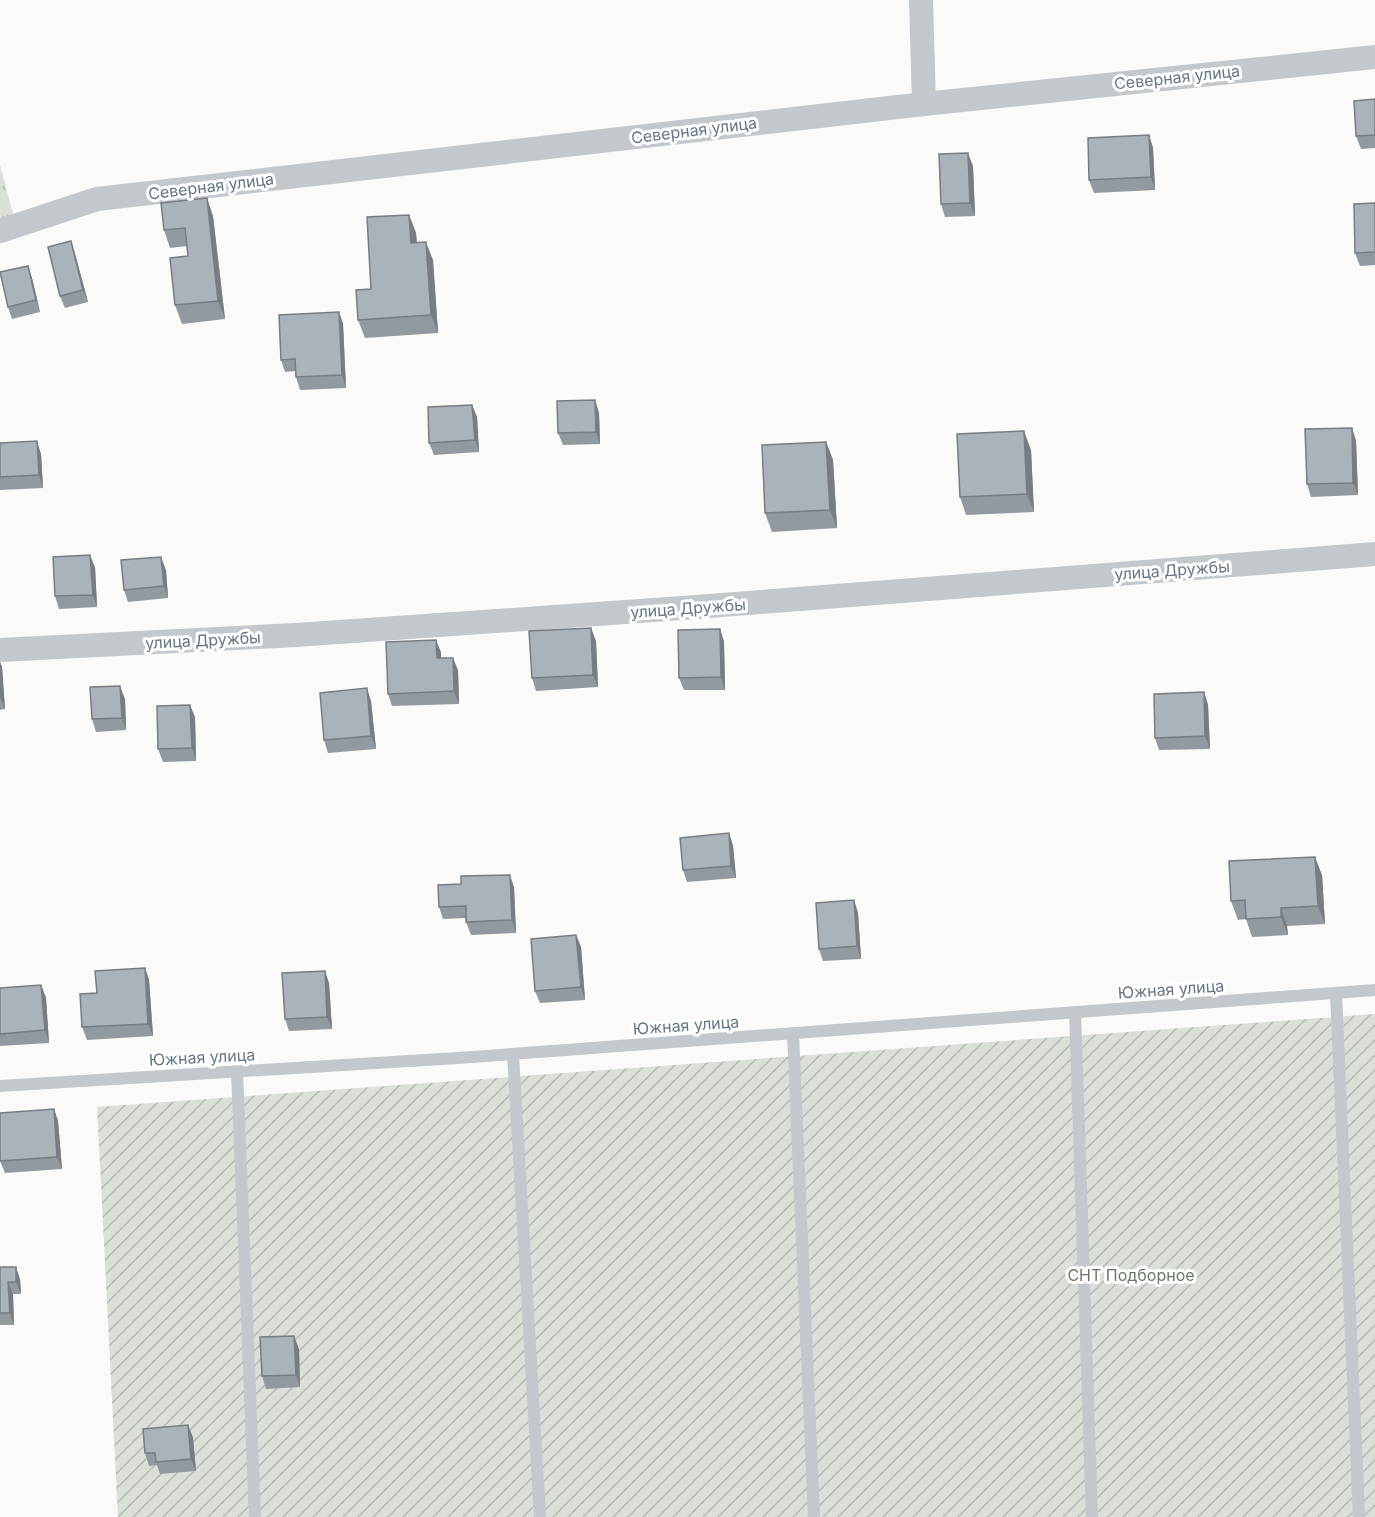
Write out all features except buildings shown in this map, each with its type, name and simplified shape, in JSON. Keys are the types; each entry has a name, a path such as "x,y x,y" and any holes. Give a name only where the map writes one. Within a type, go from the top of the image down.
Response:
{"street":[{"path":"921,0 924,104"},
{"name":"Северная улица","path":"8,228 97,199 924,104 1375,57"},
{"name":"улица Дружбы","path":"0,650 296,635 696,608 1375,554"}],"lane":[{"name":"Южная улица","path":"0,1086 513,1054 1375,990"},
{"path":"1336,993 1359,1517"},
{"path":"1075,1012 1092,1517"},
{"path":"794,1033 814,1517"},
{"path":"513,1054 540,1517"},
{"path":"237,1072 255,1517"}],"green space":[{"path":"0,165 16,225 0,231"},
{"name":"СНТ Подборное","path":"1375,1014 1375,1517 118,1517 97,1107"}]}
